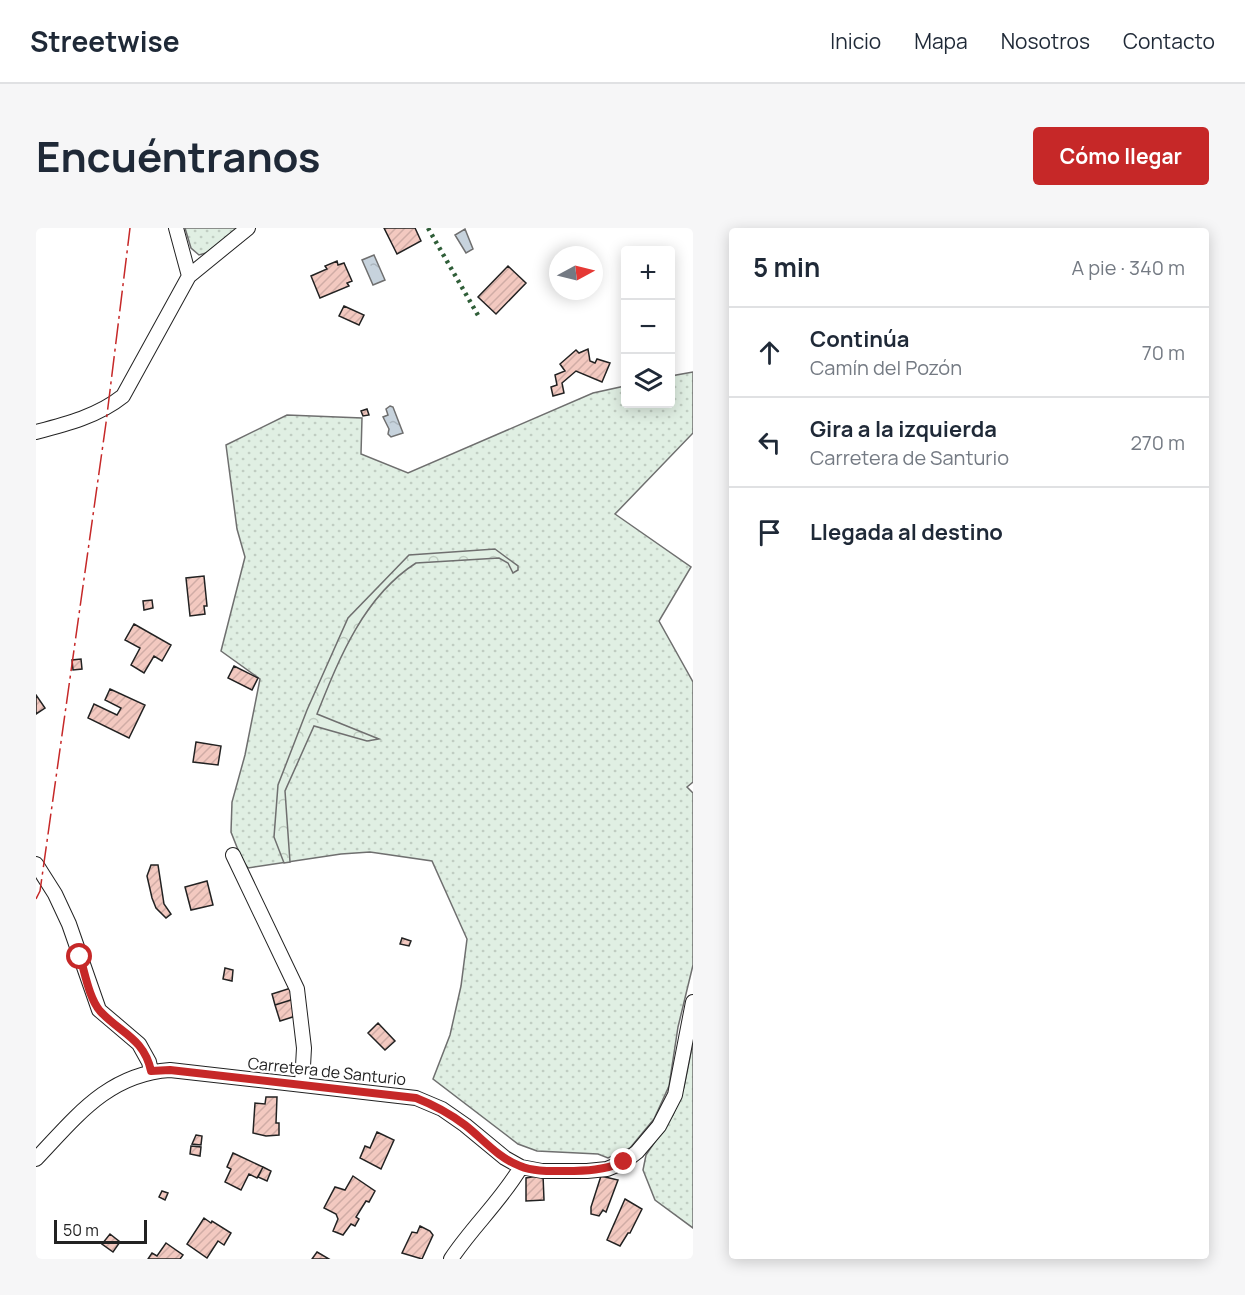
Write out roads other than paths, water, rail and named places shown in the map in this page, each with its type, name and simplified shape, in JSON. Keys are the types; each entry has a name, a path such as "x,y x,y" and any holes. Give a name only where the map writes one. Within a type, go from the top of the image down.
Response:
{"street":[{"path":"176,228 189,276"},
{"path":"36,432 95,414 123,396 189,276 248,228"},
{"path":"233,855 297,990 304,1048 302,1084"},
{"path":"36,864 55,894 69,924 99,1010 139,1044 149,1062 151,1071"},
{"name":"Carretera de Santurio","path":"36,1159 91,1101 110,1088 151,1071 170,1070 416,1098 442,1109 505,1158 521,1167 542,1171 608,1169 624,1162 637,1152 659,1126 675,1095 693,1002"},
{"path":"451,1259 506,1191 521,1167"}],"water":[{"path":"465,229 473,249 466,253 455,235"},
{"path":"374,255 385,280 373,285 362,260"},
{"path":"393,407 403,433 391,437 383,417 388,415 386,409"}]}
